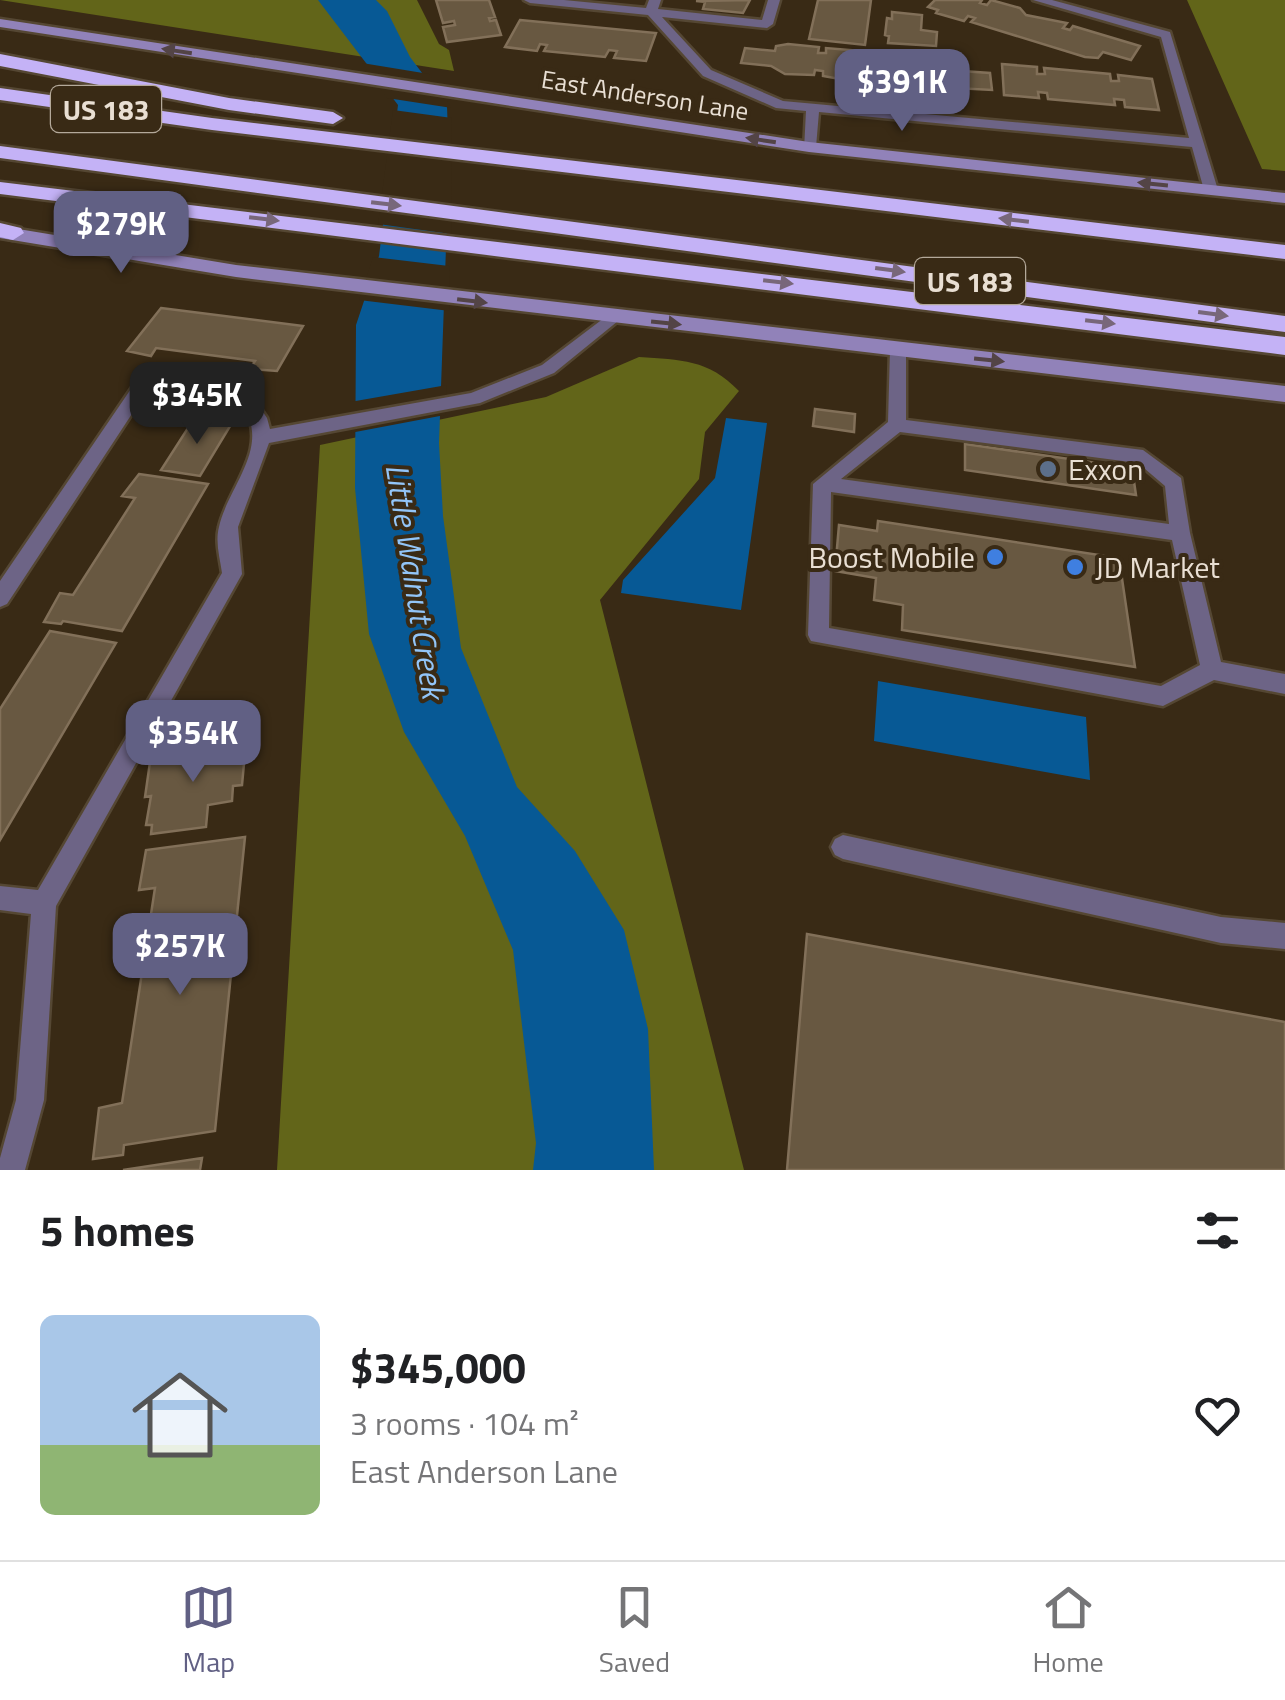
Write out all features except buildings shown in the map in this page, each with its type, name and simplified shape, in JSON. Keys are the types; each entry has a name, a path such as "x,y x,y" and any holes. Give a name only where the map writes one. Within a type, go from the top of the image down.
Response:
{"highway":[{"path":"0,60 229,104 476,137 565,166"},
{"name":"US 183","path":"0,94 212,124 1285,252"},
{"name":"US 183","path":"0,152 1285,324"},
{"path":"0,188 1285,346"}],"main road":[{"name":"East Anderson Lane","path":"0,23 808,147 1285,198"},
{"path":"4,232 236,271 1285,394"}],"lane":[{"path":"530,0 653,6 767,24 774,0"},
{"path":"1039,0 1166,35 1211,190"},
{"path":"653,6 707,73 781,105 1199,150"},
{"path":"808,147 814,108"},
{"path":"263,437 474,398 548,369 612,317"},
{"path":"897,425 898,350"},
{"path":"0,598 141,387 250,404 262,416 263,437 228,528 232,574 44,903 30,1100 11,1170"},
{"path":"822,484 897,425 1143,457 1174,483 1180,533 1212,670"},
{"path":"822,484 1180,533"},
{"path":"822,484 818,635 1163,696 1212,670 1285,684"},
{"path":"843,847 1220,930 1285,936"},
{"path":"0,898 44,903"}],"shaded area":[{"path":"0,0 417,0 439,44 449,50 454,71"},
{"path":"1187,0 1285,0 1285,171 1262,169"},
{"path":"639,357 705,367 739,391 705,432 699,479 600,600 744,1170 277,1170 320,445 546,397"}],"water":[{"name":"Little Walnut Creek","path":"318,0 376,0 387,11 410,57 447,106 449,164 439,443 443,516 461,648 517,787 575,851 624,930 648,1029 654,1170 533,1170 536,1143 513,950 465,836 404,732 369,634 355,488 356,325 379,256 398,105"},
{"path":"726,418 767,423 741,610 621,593 623,580 715,478"},
{"path":"878,681 1086,717 1090,780 874,741"}],"pier":[{"path":"362,63 429,74 452,108 387,98"},
{"path":"393,110 452,118 451,234 378,224"},
{"path":"373,257 449,266 450,311 359,300"},
{"path":"447,385 445,415 350,433 350,402"}],"place":[{"name":"Exxon","path":"1048,469"},
{"name":"Boost Mobile","path":"995,557"},
{"name":"JD Market","path":"1075,567"}]}
